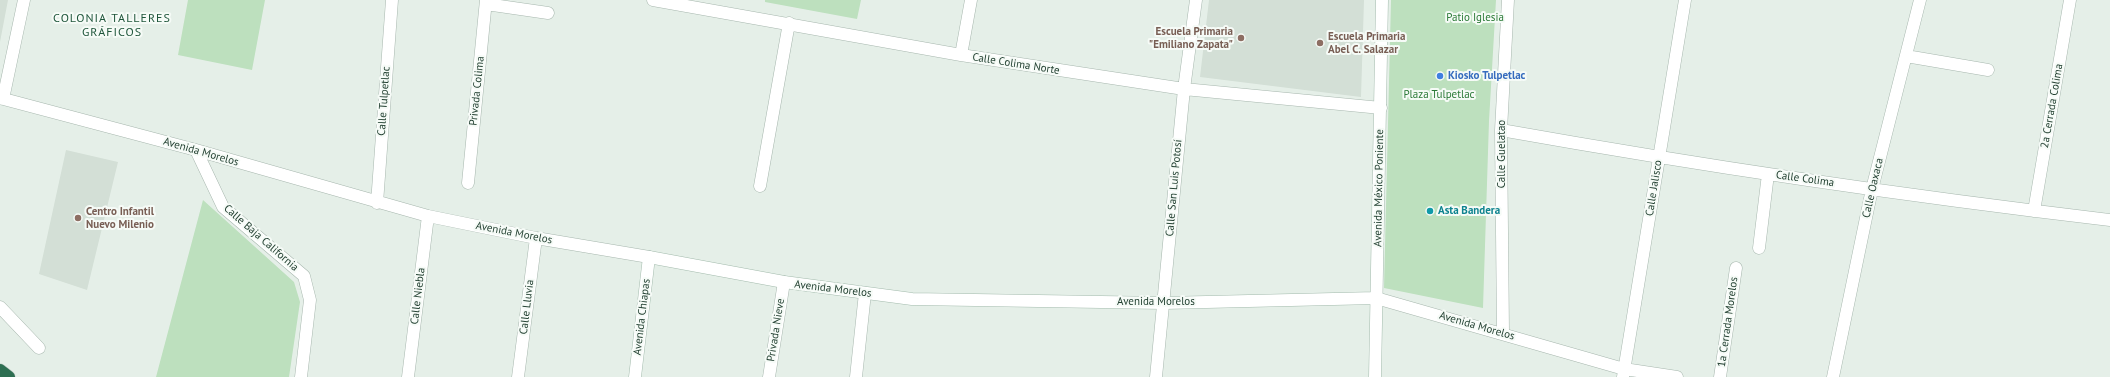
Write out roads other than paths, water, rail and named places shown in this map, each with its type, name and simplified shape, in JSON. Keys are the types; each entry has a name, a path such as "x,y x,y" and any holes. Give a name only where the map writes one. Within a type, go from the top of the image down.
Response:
{"highway":[{"path":"0,370 9,377"}],"street":[{"path":"1,99 24,0"},
{"name":"Calle Tulpetlac","path":"377,203 392,0"},
{"name":"Calle Colima Norte","path":"653,0 789,23 961,55 1184,89 1381,108"},
{"path":"961,55 971,0"},
{"name":"Calle San Luis Potosí","path":"1156,377 1184,89 1196,0"},
{"name":"Avenida México Poniente","path":"1375,377 1382,0"},
{"name":"Calle Guelatao","path":"1503,333 1501,130 1508,0"},
{"name":"Calle Jalisco","path":"1623,373 1686,0"},
{"name":"Calle Oaxaca","path":"1833,377 1872,189 1920,0"},
{"name":"2a Cerrada Colima","path":"2034,211 2070,0"},
{"path":"486,2 548,13"},
{"name":"Privada Colima","path":"468,183 486,2"},
{"path":"760,186 789,23"},
{"path":"1906,56 1988,70"},
{"name":"Avenida Morelos","path":"1,99 196,150 377,203 428,216 536,238 784,282 912,299 1164,303 1376,298 1503,333 1623,373 1677,377"},
{"name":"Calle Colima","path":"1501,130 1659,158 1872,189 2110,220"},
{"name":"Calle Baja California","path":"196,150 222,207 304,276 310,300 300,377"},
{"path":"1759,248 1768,174"},
{"name":"Calle Niebla","path":"408,377 428,216"},
{"name":"Calle Lluvia","path":"518,377 536,238"},
{"name":"Avenida Chiapas","path":"635,377 649,257"},
{"name":"1a Cerrada Morelos","path":"1720,377 1736,268"},
{"name":"Privada Nieve","path":"768,377 784,282"},
{"path":"856,377 865,293"},
{"path":"0,307 39,348"}],"place":[{"name":"Escuela Primaria \"Emiliano Zapata\"","path":"1241,38"},
{"name":"Escuela Primaria Abel C. Salazar","path":"1320,43"},
{"name":"Kiosko Tulpetlac","path":"1440,76"},
{"name":"Asta Bandera","path":"1430,211"},
{"name":"Centro Infantil Nuevo Milenio","path":"78,218"}],"district":[{"name":"COLONIA TALLERES GRÁFICOS","path":"112,26"}],"park label":[{"name":"Patio Iglesia","path":"1475,18"},
{"name":"Plaza Tulpetlac","path":"1439,95"}]}
